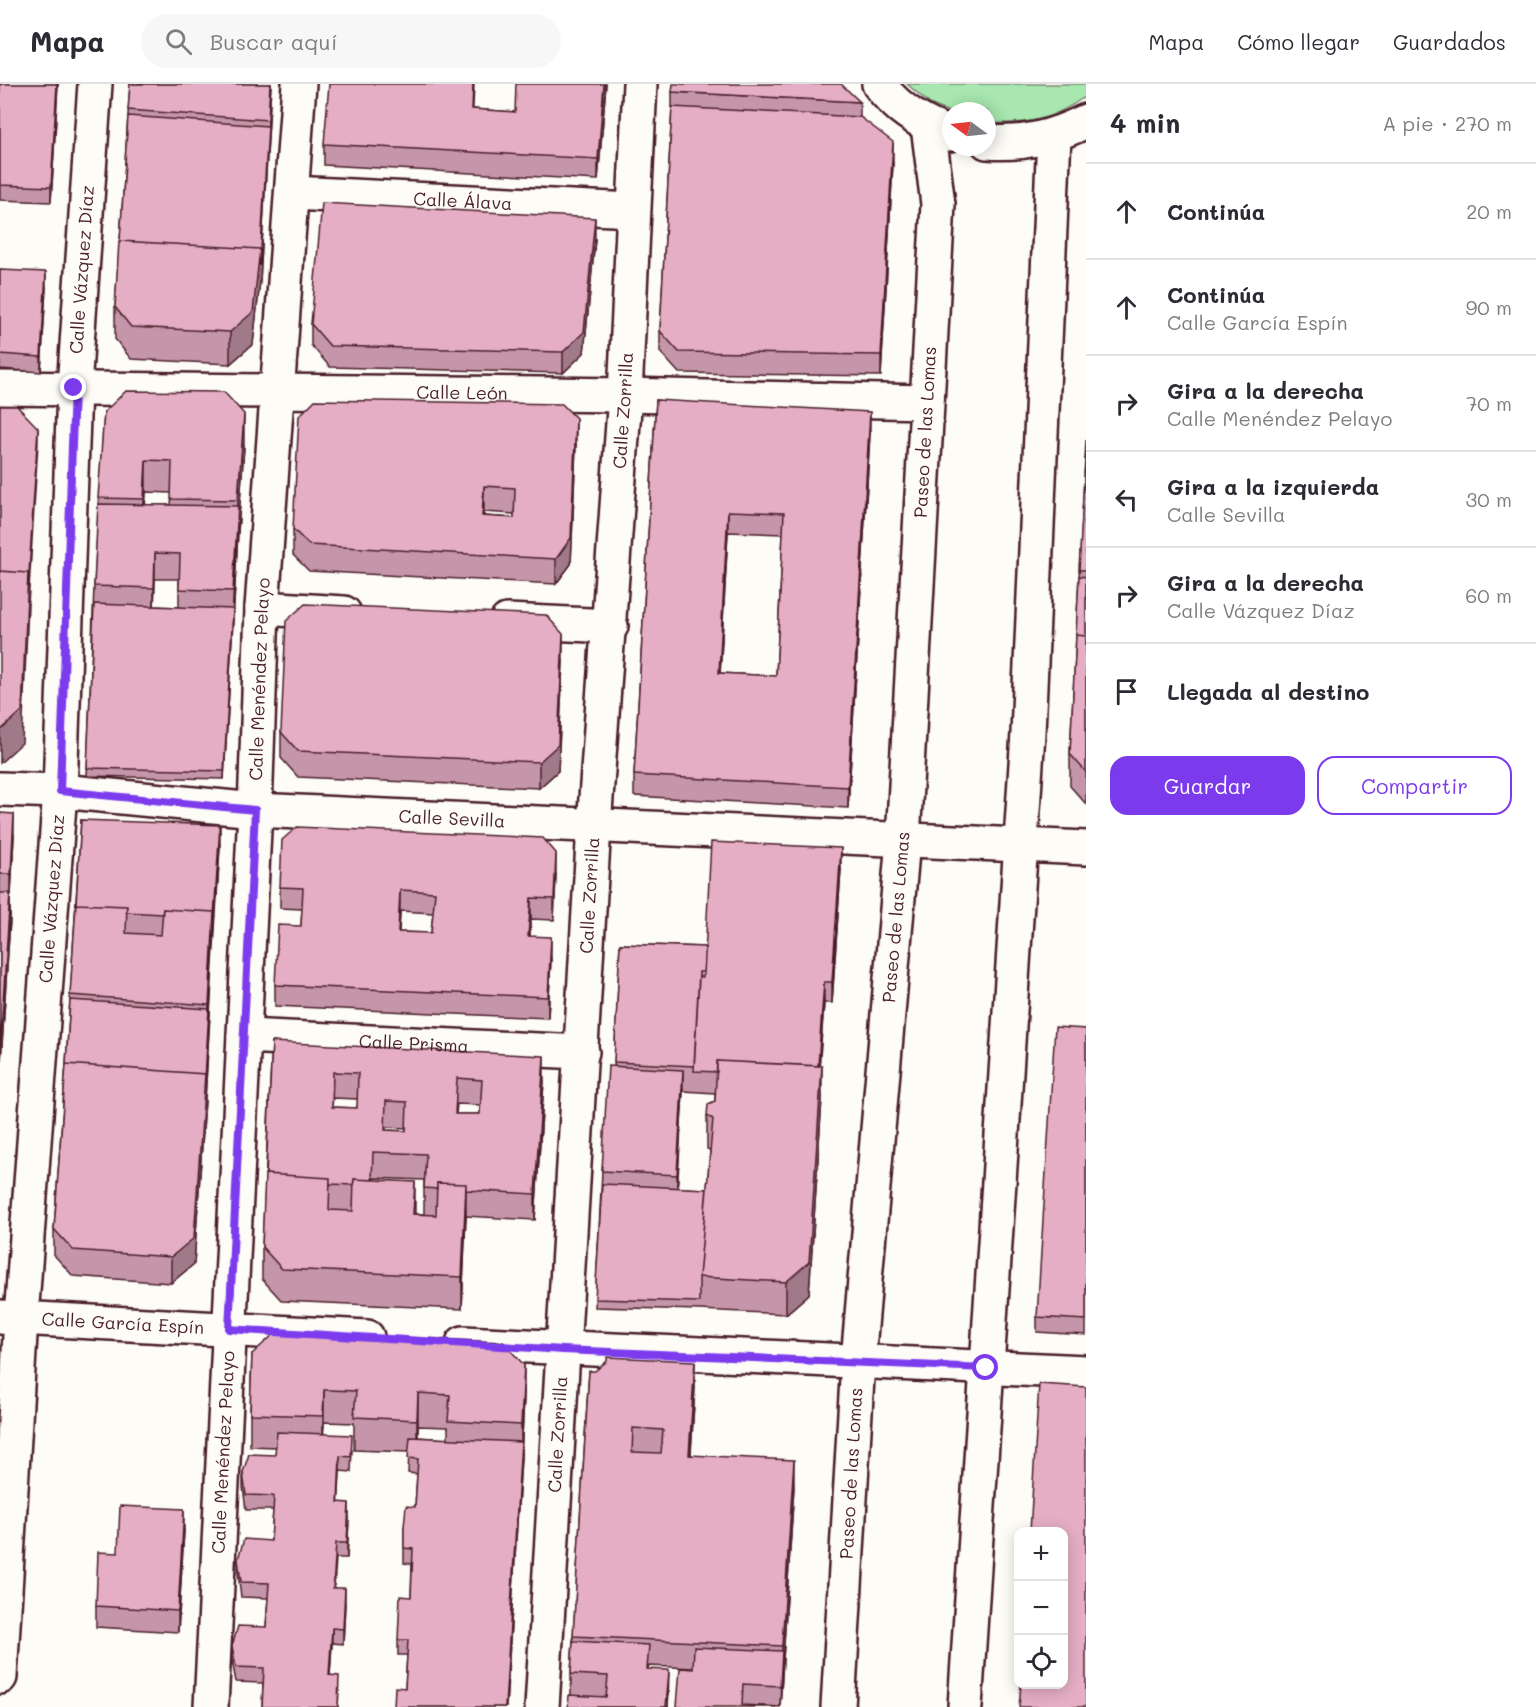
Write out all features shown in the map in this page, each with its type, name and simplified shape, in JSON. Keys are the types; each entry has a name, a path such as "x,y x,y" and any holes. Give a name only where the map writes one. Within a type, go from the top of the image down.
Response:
{"street":[{"name":"Calle Vázquez Díaz","path":"0,1677 10,1318 60,791 74,388 95,84"},
{"name":"Calle Menéndez Pelayo","path":"211,1707 255,810 262,608 299,84"},
{"name":"Calle Zorrilla","path":"542,1707 594,826 611,626 625,395 640,84"},
{"path":"879,84 889,98 940,131"},
{"path":"996,143 1012,144 1054,136 1086,121"},
{"name":"Paseo de las Lomas","path":"838,1707 858,1361 903,840 925,402 938,204 940,131"},
{"path":"965,1707 1020,846 1054,136"},
{"name":"Calle Álava","path":"292,193 633,210"},
{"name":"Calle León","path":"0,388 625,395 925,402"},
{"path":"262,608 378,614"},
{"path":"471,619 611,626"},
{"name":"Calle Sevilla","path":"0,789 60,791 255,810 1020,846"},
{"path":"1020,846 1086,848"},
{"name":"Calle Prisma","path":"244,1036 582,1052"},
{"name":"Calle García Espín","path":"10,1318 396,1339"},
{"path":"432,1341 563,1350 1086,1372"}],"green space":[{"path":"907,84 1086,84 1086,96 1074,104 1050,116 1027,122 996,123 996,102 942,102 942,109 930,104"}],"building":[{"path":"0,84 57,84 51,187 0,185"},
{"path":"130,84 270,84 268,120 128,110"},
{"path":"329,84 473,84 472,109 515,112 516,84 604,84 598,159 324,144"},
{"path":"673,84 841,84 860,102 672,92"},
{"path":"672,107 860,117 893,142 881,355 679,352 660,331"},
{"path":"128,116 268,126 260,266 260,249 120,241"},
{"path":"322,203 595,218 584,332 563,352 330,346 311,324"},
{"path":"119,241 260,249 253,312 230,332 131,327 115,307"},
{"path":"0,270 46,272 41,357 0,354"},
{"path":"126,391 224,392 244,414 238,500 171,499 172,461 146,460 144,499 98,498 104,412"},
{"path":"315,400 562,404 576,418 571,538 556,559 309,545 293,529 299,416","holes":["484,486 515,488 514,518 482,516"]},
{"path":"656,400 870,412 848,787 634,775","holes":["728,511 784,513 776,676 719,673"]},
{"path":"0,406 17,406 38,428 28,590 28,573 0,571"},
{"path":"1085,459 1086,570 1079,570"},
{"path":"98,504 238,506 233,591 179,589 180,554 155,553 154,588 94,586"},
{"path":"0,571 28,573 22,711 0,731"},
{"path":"1079,576 1086,577 1086,636 1076,635"},
{"path":"94,604 233,609 224,771 87,768"},
{"path":"305,604 546,615 563,634 558,745 539,762 298,751 281,732 286,621"},
{"path":"1076,635 1086,636 1086,772 1070,754"},
{"path":"0,813 14,814 11,874 0,874"},
{"path":"81,820 220,825 214,917 214,912 163,909 162,914 126,912 127,906 76,904"},
{"path":"297,827 543,838 556,853 554,899 531,898 528,936 551,937 548,997 275,985 278,925 301,926 303,888 280,887 282,840","holes":["400,890 435,892 431,933 398,932"]},
{"path":"711,842 841,848 832,982 824,982 818,1066 717,1061 717,1072 694,1071 699,977 703,977 704,974"},
{"path":"0,893 10,893 0,1051"},
{"path":"76,904 127,906 126,933 161,935 163,909 214,912 209,1005 70,995"},
{"path":"620,944 705,947 703,972 699,972 694,1066 614,1062"},
{"path":"70,1000 209,1009 205,1079 205,1074 66,1064"},
{"path":"1055,1027 1086,1029 1086,1320 1037,1317"},
{"path":"272,1042 544,1056 535,1194 466,1190 466,1184 437,1183 437,1189 424,1188 426,1154 373,1152 372,1180 354,1179 353,1185 330,1184 330,1178 266,1174","holes":["333,1072 358,1073 357,1108 332,1107","457,1078 482,1080 480,1114 455,1114","386,1101 407,1102 406,1131 385,1130"]},
{"path":"717,1061 822,1066 809,1262 786,1282 699,1277 713,1119 707,1116 708,1104 715,1101"},
{"path":"66,1064 205,1074 194,1238 171,1257 73,1250 54,1229"},
{"path":"608,1066 683,1070 677,1175 602,1171"},
{"path":"265,1174 330,1178 329,1210 353,1211 354,1179 415,1182 413,1214 436,1215 437,1183 466,1184 462,1277 282,1269 262,1247"},
{"path":"602,1184 707,1189 699,1302 595,1299"},
{"path":"275,1333 503,1342 524,1365 521,1425 448,1421 450,1395 418,1393 417,1420 354,1417 356,1391 329,1390 324,1390 323,1416 250,1414 252,1354"},
{"path":"607,1357 695,1361 689,1455 794,1460 782,1646 573,1636 589,1371 595,1371 607,1361","holes":["633,1428 663,1430 661,1453 632,1452"]},
{"path":"1039,1384 1086,1387 1086,1707 1019,1707 1021,1689 1068,1689 1068,1527 1030,1527"},
{"path":"277,1432 352,1435 351,1457 340,1456 338,1502 349,1503 347,1543 336,1543 333,1588 345,1588 343,1629 332,1628 329,1675 339,1676 338,1707 262,1707 264,1668 236,1667 232,1646 238,1626 266,1627 269,1583 241,1582 238,1559 244,1539 271,1541 274,1496 246,1495 243,1472 249,1454 275,1455"},
{"path":"410,1437 521,1442 505,1707 394,1707 395,1687 405,1688 408,1640 398,1640 400,1596 411,1597 413,1549 404,1548 404,1527 406,1506 415,1507 418,1459 408,1458"},
{"path":"120,1506 184,1509 178,1611 96,1606 98,1552 118,1553"},
{"path":"573,1641 649,1645 647,1669 669,1670 666,1707 568,1707 569,1695 606,1697 608,1676 571,1674"},
{"path":"694,1647 782,1651 780,1686 743,1684 742,1705 776,1707 677,1707 680,1668 693,1669"}],"route":[{"path":"74,388 60,791 255,810 229,1329 563,1350 986,1368"}]}
